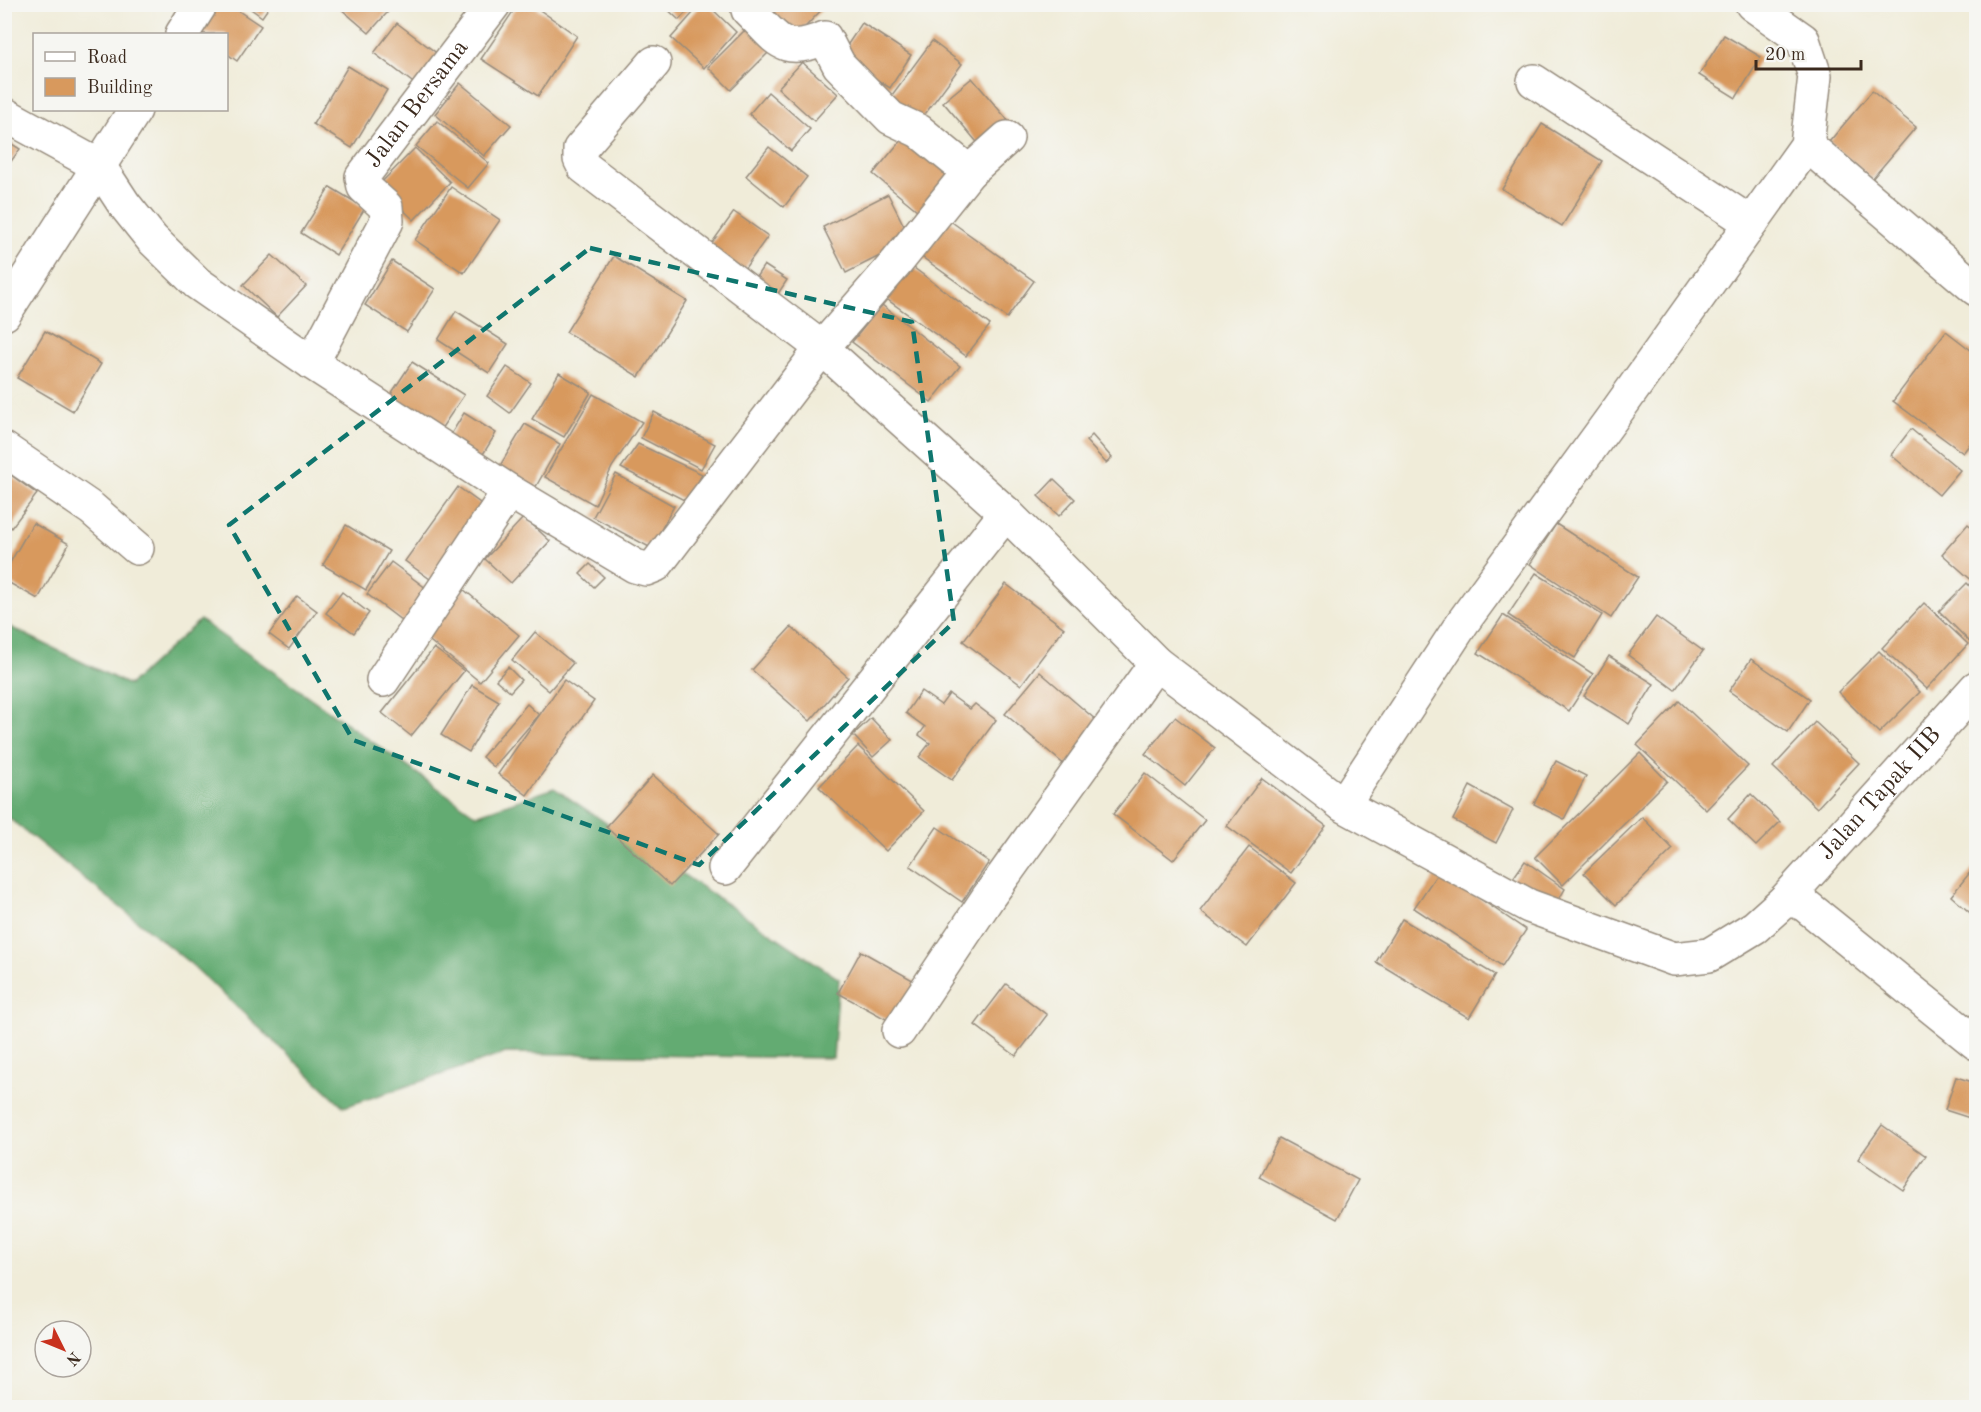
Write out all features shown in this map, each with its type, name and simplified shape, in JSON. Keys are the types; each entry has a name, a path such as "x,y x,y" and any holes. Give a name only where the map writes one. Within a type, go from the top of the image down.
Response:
{"street":[{"path":"183,33 201,4"},
{"name":"Jalan Bersama","path":"312,363 387,221 386,207 364,187 362,177 494,4"},
{"path":"1343,805 1462,622 1807,145 1815,76 1803,40 1752,4"},
{"path":"748,10 781,41 790,46 805,46 825,38 839,65 891,118 919,131 969,172"},
{"name":"Jalan Tapak IIB","path":"654,63 580,149 580,159 584,167 822,348 1006,513 1156,663 1343,805 1529,906 1674,958 1709,955 1755,927 1784,901 1977,688"},
{"path":"1534,81 1751,223"},
{"path":"4,314 134,111"},
{"path":"4,114 99,166 124,204 152,239 197,283 312,363 509,491 635,566 645,569 656,565 822,348 897,262 969,172 1006,138"},
{"path":"1807,145 1977,288"},
{"path":"4,449 92,509 137,548"},
{"path":"383,680 509,491"},
{"path":"725,868 1006,513"},
{"path":"899,1031 989,896 1156,663"},
{"path":"1784,901 1796,901 1805,905 1976,1041"}],"highlighted area":[{"path":"590,248 912,322 954,622 699,865 353,740 229,525"}],"green space":[{"path":"200,620 476,815 554,788 839,979 833,1058 506,1053 344,1107 191,964 5,815 4,624 129,685"}],"building":[{"path":"218,4 228,4 261,26 237,61 228,54 228,33 199,33"},
{"path":"244,4 271,4 262,17"},
{"path":"341,4 395,4 369,33 339,7"},
{"path":"518,4 531,4 577,36 538,96 481,59"},
{"path":"662,4 694,4 679,20"},
{"path":"701,4 707,4 736,32 704,68 671,38"},
{"path":"773,4 827,4 790,43 762,16"},
{"path":"397,23 447,61 424,91 374,53"},
{"path":"862,23 911,55 890,88 840,56"},
{"path":"751,24 774,47 731,90 708,67"},
{"path":"1724,35 1761,57 1736,98 1699,75"},
{"path":"932,41 962,64 917,125 886,103"},
{"path":"802,62 838,94 814,121 778,88"},
{"path":"348,66 387,90 352,148 313,124"},
{"path":"972,78 1011,124 982,148 943,102"},
{"path":"460,83 511,125 484,156 435,114"},
{"path":"1872,91 1916,127 1872,179 1829,142"},
{"path":"768,92 810,129 791,151 749,114"},
{"path":"437,121 489,163 468,188 416,146"},
{"path":"1542,124 1602,161 1562,226 1502,189"},
{"path":"907,133 957,175 923,215 873,174"},
{"path":"4,139 20,149 4,171"},
{"path":"769,147 807,177 784,207 746,176"},
{"path":"415,148 450,182 414,220 378,186"},
{"path":"330,187 365,208 336,255 301,233"},
{"path":"451,187 500,220 464,273 415,240"},
{"path":"888,194 911,240 846,273 823,227"},
{"path":"734,212 768,236 740,275 706,251"},
{"path":"949,220 1034,281 1007,318 922,257"},
{"path":"272,255 306,286 277,317 243,285"},
{"path":"614,256 687,301 639,377 566,332"},
{"path":"392,261 435,289 407,332 365,305"},
{"path":"906,262 990,325 966,356 881,295"},
{"path":"764,265 787,280 772,303 749,288"},
{"path":"882,305 960,366 931,402 852,342"},
{"path":"456,311 508,344 489,373 438,340"},
{"path":"45,331 101,364 73,411 17,378"},
{"path":"1946,331 1976,354 1976,436 1963,453 1893,401"},
{"path":"412,362 464,395 441,429 389,397"},
{"path":"507,367 531,383 510,413 487,396"},
{"path":"559,373 591,392 564,437 532,419"},
{"path":"593,394 642,422 612,467 595,505 545,477"},
{"path":"654,412 715,444 701,469 641,438"},
{"path":"464,413 496,433 477,464 445,444"},
{"path":"525,424 560,444 534,490 498,469"},
{"path":"1911,429 1960,470 1939,495 1891,455"},
{"path":"1092,435 1112,458 1106,463 1086,441"},
{"path":"638,444 702,474 688,502 621,468"},
{"path":"4,470 37,494 11,528 4,523"},
{"path":"616,474 674,506 651,548 593,517"},
{"path":"1054,479 1075,499 1059,516 1038,496"},
{"path":"458,487 491,511 437,584 405,561"},
{"path":"524,517 550,541 511,583 485,559"},
{"path":"33,523 69,544 38,599 4,580 4,573"},
{"path":"1556,524 1638,577 1611,618 1530,564"},
{"path":"1968,524 1976,531 1976,584 1942,554"},
{"path":"346,525 389,551 366,590 323,565"},
{"path":"391,562 435,595 410,627 367,594"},
{"path":"590,564 604,577 594,587 580,574"},
{"path":"1536,573 1602,615 1575,658 1508,615"},
{"path":"1967,583 1976,593 1976,648 1939,611"},
{"path":"1006,584 1064,628 1021,685 963,641"},
{"path":"463,589 519,635 480,682 425,637"},
{"path":"342,592 369,613 354,633 326,613"},
{"path":"297,596 317,611 289,649 269,634"},
{"path":"1924,603 1968,644 1927,689 1882,648"},
{"path":"1503,615 1593,674 1569,711 1478,653"},
{"path":"1656,617 1703,651 1675,690 1628,655"},
{"path":"791,627 848,677 810,721 752,670"},
{"path":"535,632 573,663 549,691 512,660"},
{"path":"434,648 464,671 411,736 382,713"},
{"path":"1879,651 1920,692 1879,733 1838,692"},
{"path":"1609,656 1654,684 1629,724 1584,696"},
{"path":"1751,659 1810,699 1788,732 1729,691"},
{"path":"508,667 521,680 510,692 496,680"},
{"path":"1040,672 1103,726 1067,767 1005,714"},
{"path":"564,680 594,701 527,795 498,774"},
{"path":"472,685 499,701 469,752 441,735"},
{"path":"921,691 941,705 949,694 970,709 975,704 996,720 952,780 919,757 930,743 919,735 925,727 906,713"},
{"path":"1679,701 1748,766 1706,810 1637,745"},
{"path":"527,704 539,715 494,767 482,757"},
{"path":"1175,717 1215,748 1185,786 1145,754"},
{"path":"871,718 892,740 873,757 853,735"},
{"path":"1815,722 1859,763 1817,808 1773,767"},
{"path":"858,746 924,811 886,851 819,787"},
{"path":"1640,753 1667,781 1563,885 1535,857"},
{"path":"1556,761 1586,776 1564,819 1534,804"},
{"path":"1145,773 1205,820 1173,860 1113,814"},
{"path":"653,775 719,834 670,886 606,827"},
{"path":"1262,778 1326,826 1291,873 1227,826"},
{"path":"1470,786 1513,810 1496,843 1453,820"},
{"path":"1751,794 1780,822 1756,846 1728,819"},
{"path":"1642,817 1673,849 1616,905 1584,873"},
{"path":"937,827 989,862 962,902 910,866"},
{"path":"1249,847 1296,883 1247,947 1200,911"},
{"path":"1525,861 1565,889 1554,908 1509,884"},
{"path":"1976,865 1976,918 1951,896"},
{"path":"1439,871 1526,930 1502,966 1414,908"},
{"path":"1402,919 1495,975 1469,1018 1376,962"},
{"path":"861,951 918,983 895,1024 838,993"},
{"path":"1006,984 1047,1015 1016,1056 975,1025"},
{"path":"1956,1077 1976,1083 1976,1120 1945,1110"},
{"path":"1882,1125 1926,1156 1903,1190 1858,1159"},
{"path":"1279,1138 1358,1180 1337,1219 1259,1177"}]}
